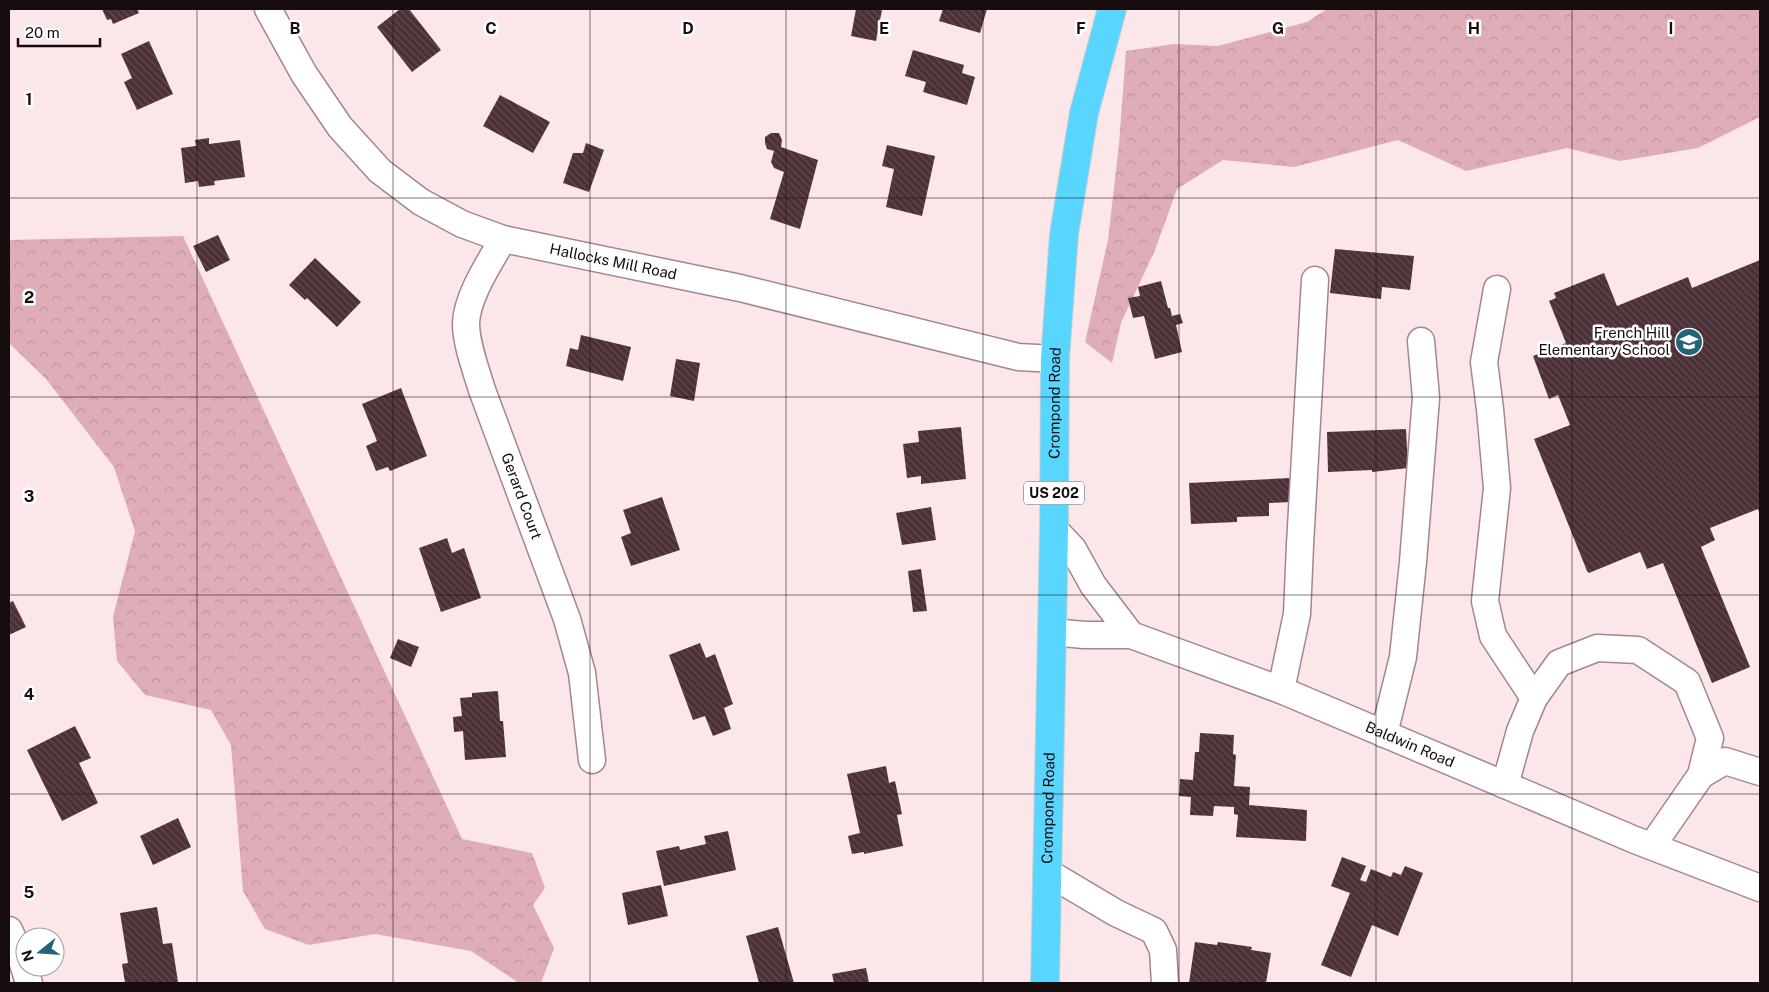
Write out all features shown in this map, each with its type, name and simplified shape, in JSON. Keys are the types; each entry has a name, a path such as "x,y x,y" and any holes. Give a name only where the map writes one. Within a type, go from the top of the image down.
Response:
{"highway":[{"name":"Crompond Road","path":"1045,983 1053,632 1055,359 1064,234 1084,113 1112,9"}],"street":[{"name":"Hallocks Mill Road","path":"268,9 304,74 340,127 380,171 421,202 462,224 503,239 740,288 1018,356 1055,359"},
{"name":"Gerard Court","path":"503,239 471,299 466,323 471,354 482,390 567,619 582,673 592,760"},
{"path":"1282,690 1297,614 1315,280"},
{"path":"1497,289 1484,362 1490,409 1496,488 1485,601 1493,636 1534,698"},
{"path":"1384,734 1403,657 1413,562 1426,398 1421,341"},
{"path":"1054,529 1073,549 1093,585 1131,635"},
{"name":"Baldwin Road","path":"1053,632 1084,635 1131,635 1282,690 1652,846 1760,888"},
{"path":"1505,785 1520,731 1534,698 1559,663 1597,648 1638,650 1687,682 1710,738 1700,775 1652,846"},
{"path":"1700,775 1725,761 1760,772"},
{"path":"1047,872 1116,913 1154,931 1163,950 1165,983"},
{"path":"9,930 20,954 29,983"}],"green space":[{"path":"1327,9 1760,9 1760,117 1698,148 1620,161 1567,148 1466,171 1398,140 1294,167 1223,160 1177,189 1155,250 1121,323 1112,363 1085,342 1108,240 1119,144 1126,51 1174,44 1218,46 1307,22"},
{"path":"183,236 462,839 532,853 545,888 533,905 554,948 541,983 519,983 471,951 375,934 309,945 265,929 243,891 231,745 211,710 145,695 117,661 113,617 135,531 114,467 46,379 9,343 9,240"}],"building":[{"path":"102,9 137,9 139,13 113,24 111,19 107,20"},
{"path":"400,9 409,9 441,50 412,72 377,27"},
{"path":"856,9 882,10 876,41 851,36"},
{"path":"943,9 987,9 980,33 939,21"},
{"path":"149,41 173,94 137,110 124,82 132,78 121,54"},
{"path":"913,50 964,65 962,73 975,77 967,105 923,92 926,82 905,76"},
{"path":"500,95 550,122 533,153 483,126"},
{"path":"771,133 779,133 782,140 781,147 818,160 800,229 770,219 784,172 774,168 771,162 774,151 767,149 765,137"},
{"path":"209,138 209,144 240,140 245,177 214,181 215,185 199,187 198,181 185,183 181,148 196,146 195,140"},
{"path":"586,143 604,150 589,192 563,183 573,153 583,153"},
{"path":"887,145 935,156 922,216 886,207 894,169 882,166"},
{"path":"218,235 230,260 206,272 193,246"},
{"path":"1335,249 1414,256 1410,290 1382,287 1381,299 1330,293"},
{"path":"315,258 361,302 337,327 307,298 305,300 289,285"},
{"name":"French Hill Elementary School","path":"1760,260 1760,515 1758,509 1710,528 1715,540 1701,547 1750,667 1712,683 1663,563 1647,569 1640,552 1589,573 1587,571 1534,439 1570,425 1558,395 1549,399 1533,356 1566,343 1549,301 1556,298 1554,293 1604,273 1617,306 1688,277 1692,288"},
{"path":"1161,281 1172,316 1180,314 1183,323 1176,325 1182,352 1155,359 1144,316 1133,318 1128,298 1140,296 1138,287"},
{"path":"581,335 631,347 623,381 566,366 570,348 578,350"},
{"path":"676,359 700,363 694,401 670,396"},
{"path":"401,388 427,456 390,471 388,467 376,471 366,446 377,441 362,404"},
{"path":"961,427 966,479 921,484 921,476 907,478 903,444 919,442 918,431"},
{"path":"1406,429 1408,468 1372,472 1372,470 1328,472 1327,432"},
{"path":"1290,478 1291,502 1269,503 1269,516 1237,517 1237,522 1191,524 1189,483"},
{"path":"662,497 680,550 631,566 621,537 631,533 623,510"},
{"path":"931,507 936,540 902,545 896,513"},
{"path":"447,538 452,553 464,548 481,598 441,612 419,548"},
{"path":"921,569 927,611 913,612 908,571"},
{"path":"13,601 26,627 9,635 9,603"},
{"path":"398,639 419,647 411,667 390,658"},
{"path":"700,643 706,658 715,654 733,704 724,708 731,729 713,736 705,716 693,720 669,655"},
{"path":"498,691 500,721 503,721 506,757 465,760 463,731 454,732 453,717 462,716 460,698 472,697 472,693"},
{"path":"75,726 91,758 79,763 98,803 62,821 27,750"},
{"path":"1200,733 1234,735 1233,754 1236,755 1234,786 1250,787 1249,805 1307,810 1306,841 1236,837 1238,815 1234,814 1234,807 1214,806 1213,816 1190,815 1191,797 1179,796 1180,779 1193,780 1195,752 1199,752"},
{"path":"886,766 889,783 895,781 902,814 897,815 903,846 864,854 864,852 852,854 848,836 860,833 847,774"},
{"path":"178,818 191,847 153,865 140,836"},
{"path":"728,831 736,870 664,886 656,851 679,846 680,850 706,844 704,836"},
{"path":"1342,857 1366,866 1360,880 1366,882 1371,869 1391,877 1393,872 1401,875 1405,866 1423,873 1398,936 1372,925 1351,977 1321,965 1350,893 1331,886"},
{"path":"661,885 668,916 628,925 622,893"},
{"path":"157,907 163,944 172,943 178,982 125,983 122,964 128,963 120,913"},
{"path":"778,927 794,983 759,983 746,936"},
{"path":"1195,942 1217,945 1218,942 1252,947 1251,950 1271,953 1266,983 1189,983"},
{"path":"866,968 869,983 834,983 832,974"}],"place":[{"name":"French Hill Elementary School","path":"1689,342"}]}
